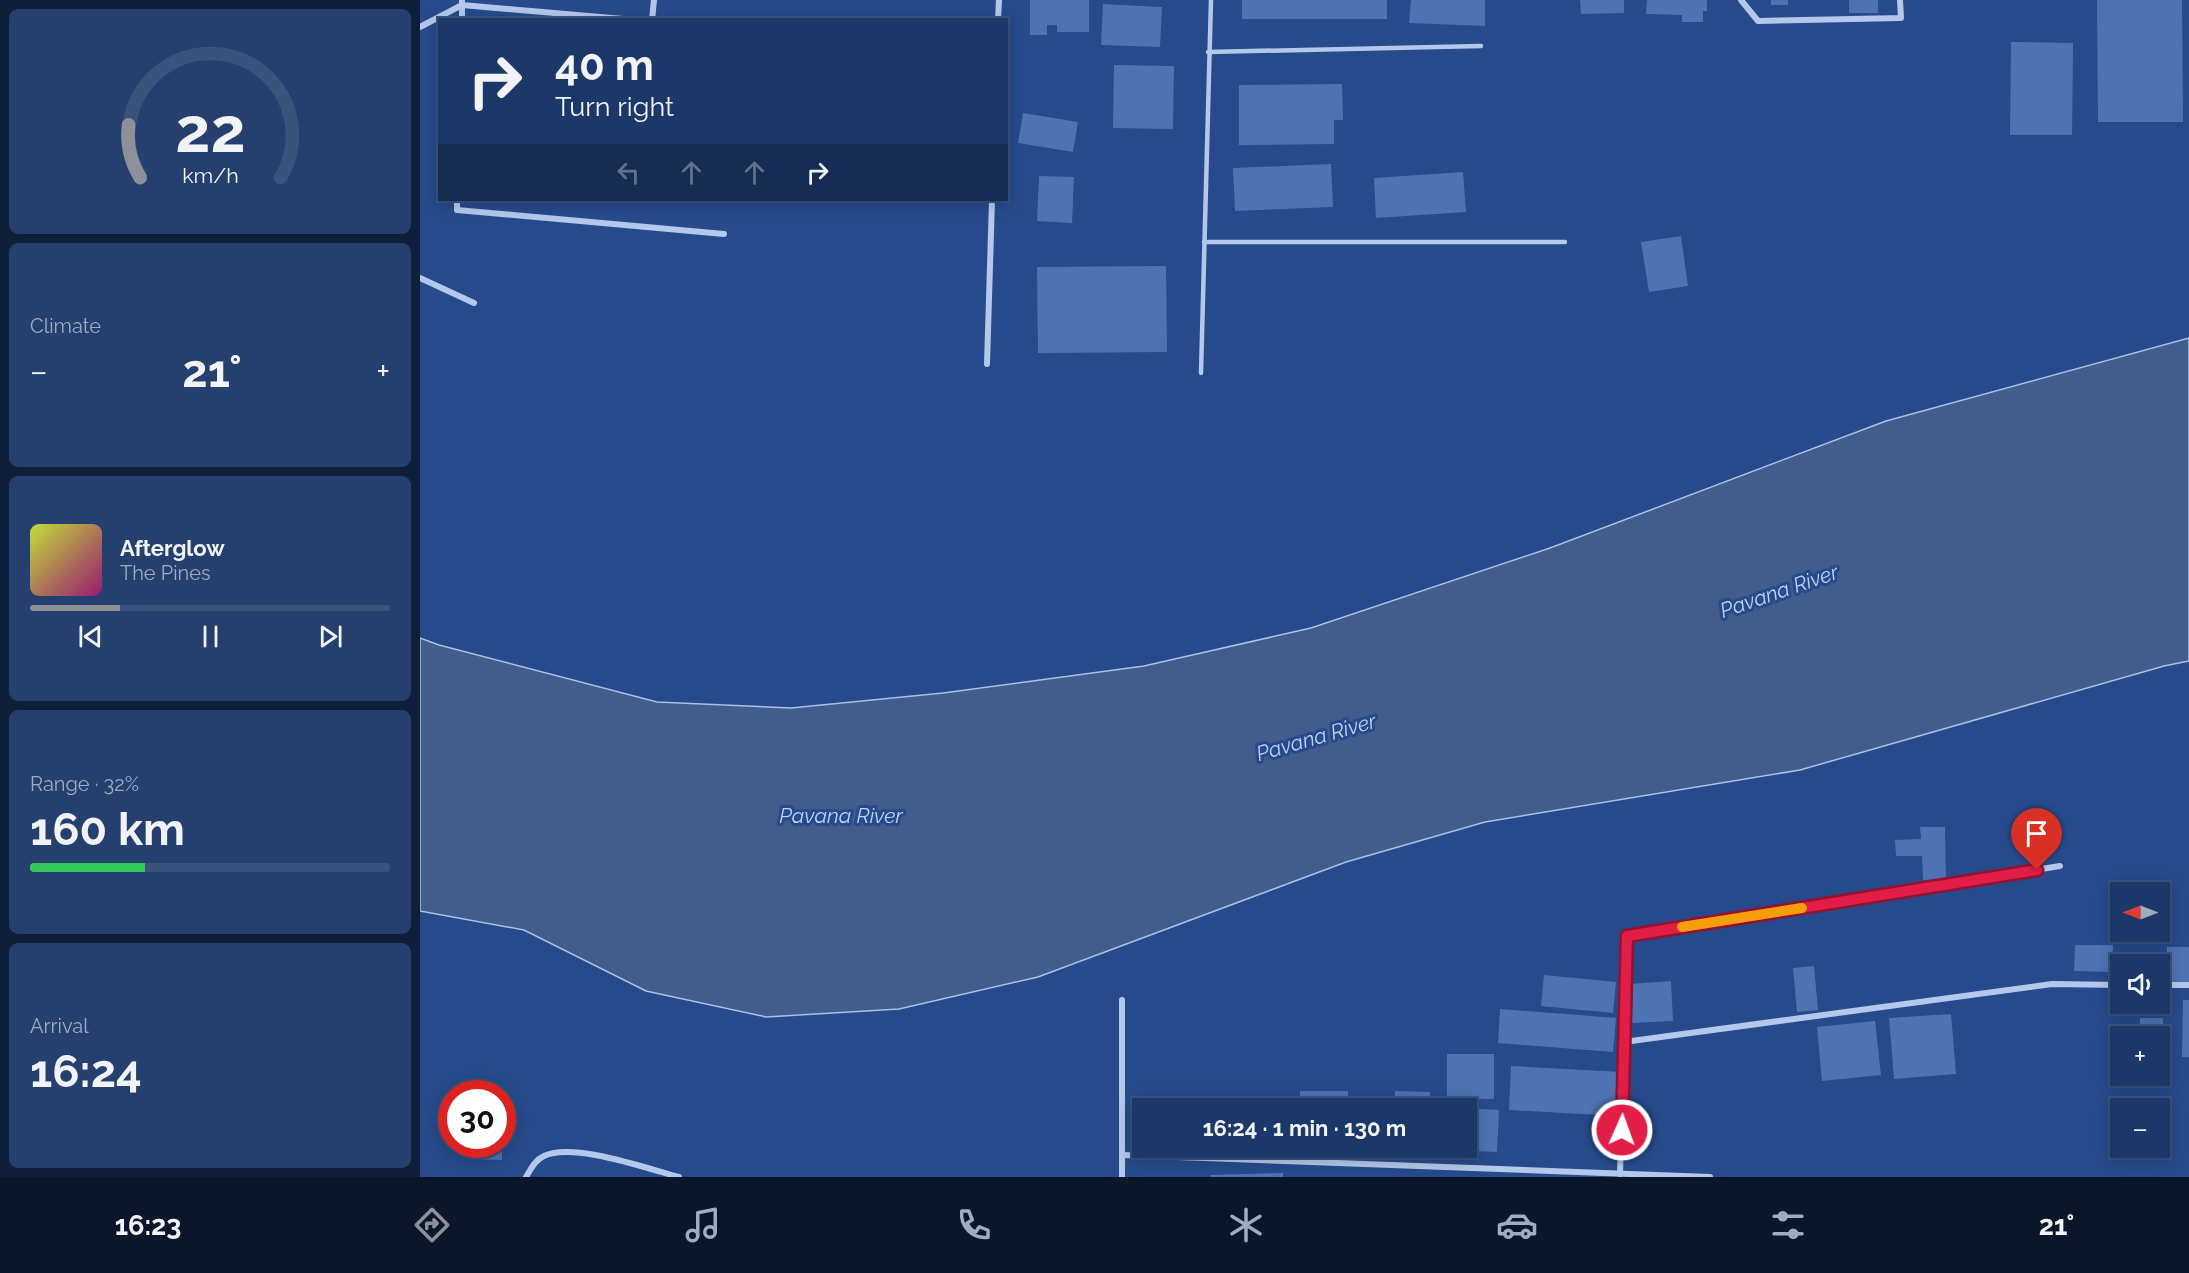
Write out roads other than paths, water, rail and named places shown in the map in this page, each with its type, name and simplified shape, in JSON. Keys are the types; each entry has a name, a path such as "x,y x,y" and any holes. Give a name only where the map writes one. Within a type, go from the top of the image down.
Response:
{"street":[{"path":"652,18 654,0"},
{"path":"998,18 999,0"},
{"path":"1742,0 1758,21 1901,18 1900,0"},
{"path":"462,2 462,18"},
{"path":"420,27 462,2 616,18"},
{"path":"457,201 457,210 724,234"},
{"path":"987,364 992,201"},
{"path":"420,278 474,303"},
{"path":"1620,1174 1627,936 2060,866"},
{"path":"1624,1042 2052,984 2110,985"},
{"path":"2170,985 2189,985"},
{"path":"1122,1000 1122,1177"},
{"path":"526,1177 533,1165 544,1156 561,1152 579,1153 679,1177"},
{"path":"1122,1155 1710,1177"}],"lane":[{"path":"1201,373 1211,0"},
{"path":"1208,52 1480,46"},
{"path":"1204,242 1565,242"}],"water":[{"name":"Pavana River","path":"2189,338 2189,661 2164,666 1800,770 1485,822 1346,862 1038,977 899,1009 766,1017 646,991 524,930 420,911 420,638 439,645 657,702 791,708 943,693 1144,666 1311,628 1550,548 1886,421"}]}
